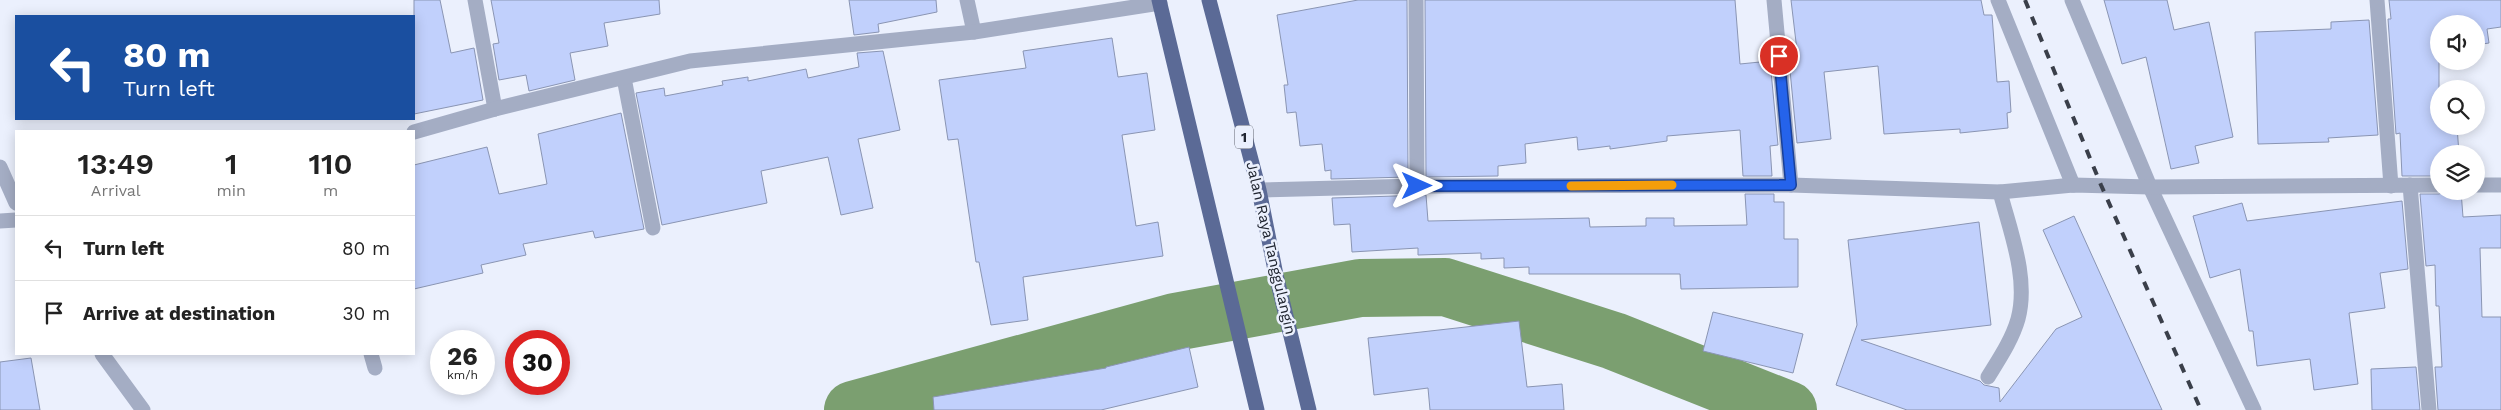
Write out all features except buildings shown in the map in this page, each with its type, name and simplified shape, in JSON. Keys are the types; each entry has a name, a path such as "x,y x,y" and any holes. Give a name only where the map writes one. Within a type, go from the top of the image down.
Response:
{"highway":[{"name":"Jalan Raya Tanggulangin","path":"1209,0 1259,190 1276,275 1309,410"},
{"path":"1159,1 1256,410"}],"street":[{"path":"474,0 495,109"},
{"path":"967,0 974,32"},
{"path":"1416,0 1417,186"},
{"path":"1774,0 1791,185"},
{"path":"1998,0 2073,185"},
{"path":"2072,0 2150,188 2254,410"},
{"path":"2377,0 2391,186"},
{"path":"415,132 495,109 690,62 974,32 1159,1"},
{"path":"624,78 652,228"},
{"path":"0,167 15,201"},
{"path":"1259,190 1417,186 1791,185 2000,192 2073,185 2150,188 2430,185"},
{"path":"2485,185 2501,185"},
{"path":"2410,186 2428,410"},
{"path":"1988,377 2010,338 2018,318 2020,294 2019,266 2000,192"},
{"path":"0,221 15,220"},
{"path":"103,355 143,410"}],"waterway":[{"path":"853,410 1175,322 1360,288 1445,287 1614,341 1788,410"}],"railway":[{"path":"2025,0 2101,185 2201,410"}],"slow traffic":[{"path":"1571,186 1672,185"}],"route":[{"path":"1417,186 1791,185 1779,56"}]}
